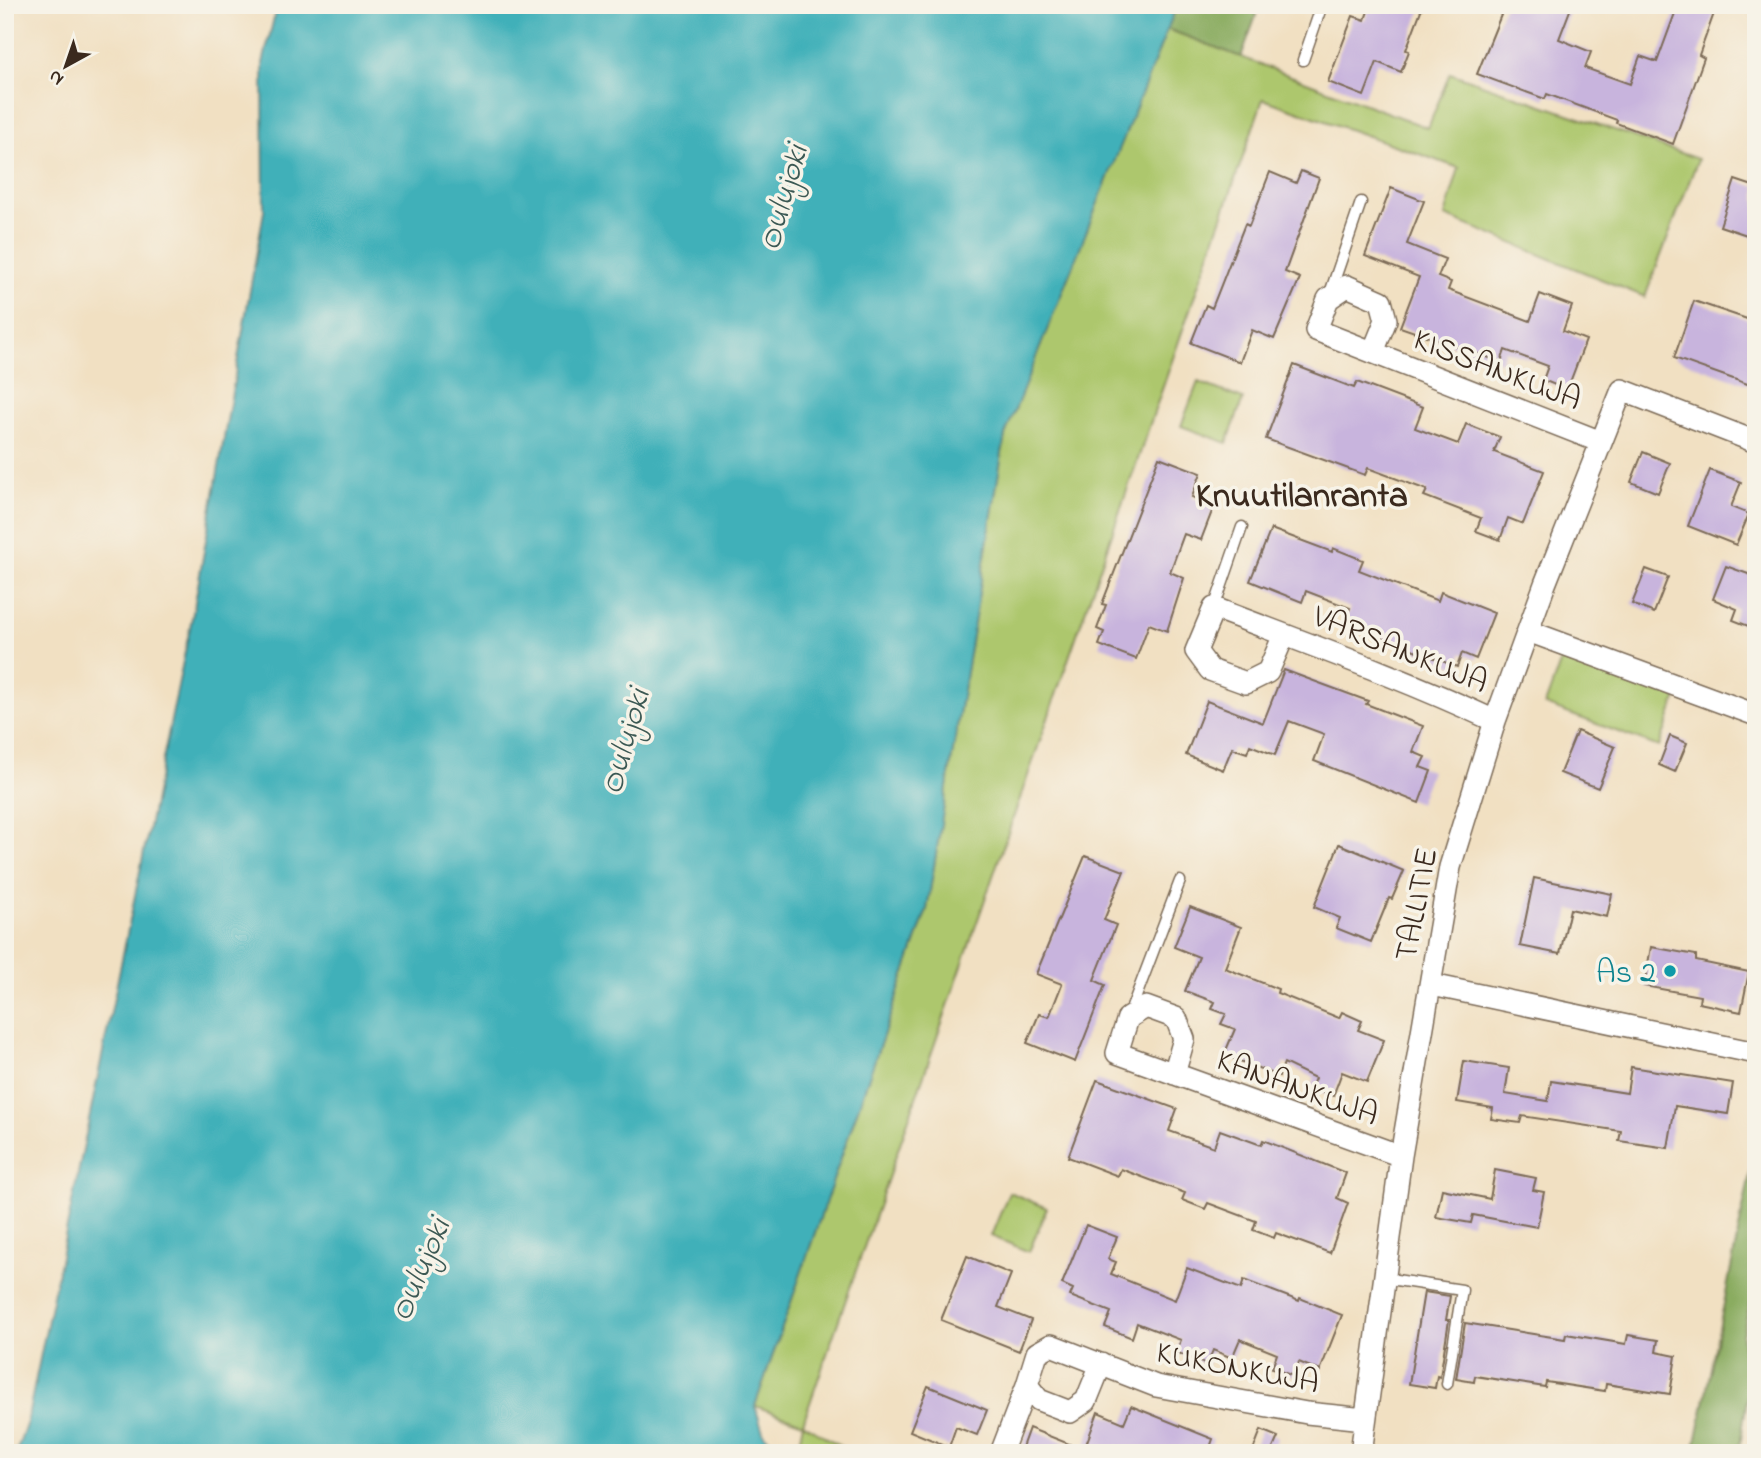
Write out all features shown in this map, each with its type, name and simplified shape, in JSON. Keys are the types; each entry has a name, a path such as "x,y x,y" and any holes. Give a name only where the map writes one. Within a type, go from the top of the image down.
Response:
{"street":[{"name":"KISSANKUJA","path":"1373,352 1386,320 1381,301 1347,286 1328,299 1316,330 1601,442"},
{"name":"TALLITIE","path":"1361,1453 1401,1156 1450,867 1494,721 1601,442 1622,390 1756,442"},
{"name":"VARSANKUJA","path":"1284,635 1268,672 1246,683 1210,670 1196,651 1214,608 1438,694 1494,721"},
{"path":"1528,631 1756,715"},
{"path":"1432,985 1756,1054"},
{"name":"KANANKUJA","path":"1174,1074 1184,1039 1175,1018 1146,1007 1128,1018 1117,1053 1174,1074 1401,1156"},
{"name":"KUKONKUJA","path":"1027,1385 1037,1353 1051,1345 1156,1386 1307,1413 1365,1419"},
{"path":"1027,1385 1039,1400 1070,1412 1086,1401 1101,1364"},
{"path":"1001,1453 1027,1385"}],"lane":[{"path":"1303,61 1322,5"},
{"path":"1328,299 1361,202"},
{"path":"1214,608 1242,527"},
{"path":"1128,1018 1180,881"},
{"path":"1383,1278 1462,1290 1447,1384"}],"green space":[{"path":"1177,5 1260,5 1241,57 1167,29"},
{"path":"1167,29 1428,128 1450,73 1698,159 1645,297 1445,216 1459,168 1263,99 803,1423 755,1406 927,909 1005,435"},
{"path":"1198,382 1243,399 1227,443 1181,426"},
{"path":"1563,655 1677,697 1659,747 1545,705"},
{"path":"1756,1144 1756,1280 1742,1336 1748,1392 1739,1453 1694,1453"},
{"path":"1009,1192 1047,1208 1029,1252 991,1236"},
{"path":"803,1423 852,1453 797,1453"}],"water":[{"name":"Oulujoki","path":"277,5 1177,5 1005,435 927,909 755,1406 764,1435 788,1452 16,1453 27,1422 194,608 264,211 263,63"}],"building":[{"path":"1370,5 1423,5 1406,50 1409,51 1401,72 1377,62 1364,96 1328,82 1353,16 1365,20"},
{"path":"1505,5 1572,5 1559,39 1591,52 1585,68 1630,84 1640,56 1657,62 1678,5 1717,5 1699,55 1704,58 1673,144 1547,94 1545,99 1477,74"},
{"path":"1301,171 1319,178 1285,272 1300,278 1274,339 1252,330 1240,362 1191,343 1206,305 1212,308 1245,224 1249,226 1270,172 1296,183"},
{"path":"1735,180 1756,187 1756,238 1720,226"},
{"path":"1391,188 1424,201 1407,244 1445,259 1438,277 1451,282 1448,290 1530,321 1540,294 1572,306 1563,331 1586,340 1567,390 1543,380 1548,366 1505,350 1501,362 1400,327 1419,277 1365,256"},
{"path":"1694,301 1756,322 1756,387 1674,358"},
{"path":"1294,365 1354,388 1357,382 1423,407 1415,428 1458,444 1466,424 1500,437 1494,452 1544,471 1523,524 1508,518 1500,540 1476,531 1481,518 1424,496 1427,490 1368,468 1365,475 1266,439"},
{"path":"1643,452 1670,463 1658,493 1631,482"},
{"path":"1159,457 1201,473 1192,497 1214,506 1201,540 1184,534 1170,572 1184,578 1167,631 1149,624 1136,659 1099,645 1104,632 1097,629 1106,605 1102,604"},
{"path":"1710,470 1741,482 1731,507 1749,514 1736,545 1688,526"},
{"path":"1271,529 1332,552 1333,548 1363,560 1359,570 1438,601 1441,592 1494,613 1476,659 1462,653 1457,667 1344,622 1350,608 1306,591 1302,602 1250,581"},
{"path":"1756,565 1756,629 1733,620 1737,609 1713,599 1726,566 1751,575"},
{"path":"1646,569 1668,577 1654,613 1632,604"},
{"path":"1284,670 1368,701 1366,704 1423,726 1413,752 1425,757 1420,767 1431,771 1419,803 1314,761 1324,734 1289,721 1275,755 1250,745 1247,753 1232,748 1223,770 1186,755 1207,701 1263,723"},
{"path":"1577,731 1615,747 1598,788 1560,773"},
{"path":"1670,736 1687,743 1675,772 1659,765"},
{"path":"1339,844 1404,871 1392,899 1389,898 1371,942 1336,928 1340,918 1314,907"},
{"path":"1085,856 1124,871 1104,920 1116,925 1094,980 1105,985 1075,1062 1027,1043 1039,1014 1049,1017 1062,984 1036,974"},
{"path":"1534,878 1612,894 1607,917 1570,909 1560,954 1520,946"},
{"path":"1190,907 1241,927 1225,968 1339,1018 1342,1012 1362,1021 1358,1030 1384,1040 1367,1082 1342,1072 1333,1096 1311,1088 1315,1078 1284,1063 1279,1076 1224,1055 1235,1029 1221,1024 1226,1014 1212,1009 1215,1002 1185,991 1199,957 1174,947"},
{"path":"1651,947 1696,955 1696,961 1749,972 1741,1012 1699,1003 1700,996 1644,986"},
{"path":"1464,1061 1509,1068 1505,1094 1548,1101 1551,1081 1627,1093 1631,1067 1733,1083 1728,1114 1675,1106 1668,1148 1619,1141 1621,1131 1522,1116 1520,1123 1491,1119 1493,1108 1457,1102"},
{"path":"1097,1080 1177,1109 1169,1131 1214,1147 1220,1130 1261,1145 1263,1140 1346,1173 1337,1198 1348,1203 1330,1253 1276,1233 1274,1238 1253,1230 1256,1221 1208,1203 1205,1209 1182,1200 1185,1193 1121,1169 1118,1176 1068,1157"},
{"path":"1495,1170 1536,1178 1533,1190 1544,1192 1537,1227 1473,1215 1471,1223 1436,1217 1442,1189 1490,1199"},
{"path":"1086,1225 1117,1237 1108,1259 1116,1262 1111,1274 1175,1300 1187,1268 1241,1289 1244,1280 1342,1315 1320,1371 1299,1362 1293,1376 1272,1368 1277,1354 1240,1339 1232,1358 1213,1350 1207,1365 1176,1352 1181,1340 1137,1323 1132,1338 1105,1327 1111,1312 1070,1296 1073,1289 1062,1284"},
{"path":"967,1256 1011,1274 998,1307 1031,1320 1019,1351 941,1320"},
{"path":"1424,1292 1450,1296 1440,1377 1437,1376 1435,1388 1409,1384"},
{"path":"1465,1323 1565,1339 1566,1334 1626,1344 1628,1335 1658,1340 1656,1352 1676,1356 1670,1394 1606,1384 1605,1391 1546,1382 1545,1387 1475,1376 1474,1382 1456,1379"},
{"path":"928,1386 987,1410 977,1435 956,1427 949,1447 910,1431"},
{"path":"1131,1406 1213,1439 1208,1453 1020,1453 1029,1428 1084,1450 1098,1412 1124,1423"},
{"path":"1261,1430 1278,1437 1271,1453 1252,1453"}],"place":[{"name":"As 2","path":"1670,971"}],"district":[{"name":"Knuutilanranta","path":"1302,494"}]}
